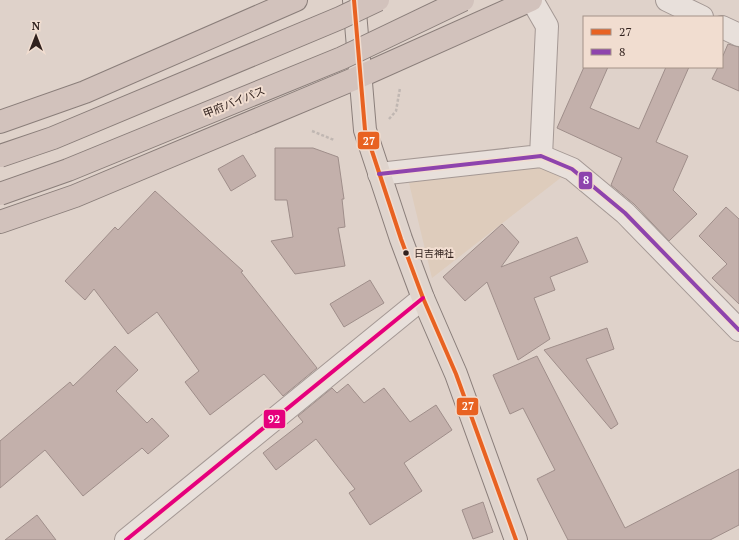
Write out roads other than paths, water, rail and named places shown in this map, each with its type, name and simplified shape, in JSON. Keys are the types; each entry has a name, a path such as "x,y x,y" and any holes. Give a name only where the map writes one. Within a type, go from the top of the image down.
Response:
{"highway":[{"path":"0,122 85,92 296,0"},
{"path":"0,156 53,138 340,18 378,0"},
{"name":"甲府バイパス","path":"0,194 68,170 342,58 463,0"},
{"path":"0,222 75,196 361,76 532,0"}],"main road":[{"path":"354,0 365,130 423,298 456,374 516,540"}],"street":[{"path":"532,0 547,26 541,156"},
{"path":"667,0 700,16"},
{"path":"723,27 739,35"},
{"path":"379,174 541,156 572,168 625,213 739,330"},
{"path":"126,540 423,298"}],"place":[{"name":"日吉神社","path":"406,253"}]}
